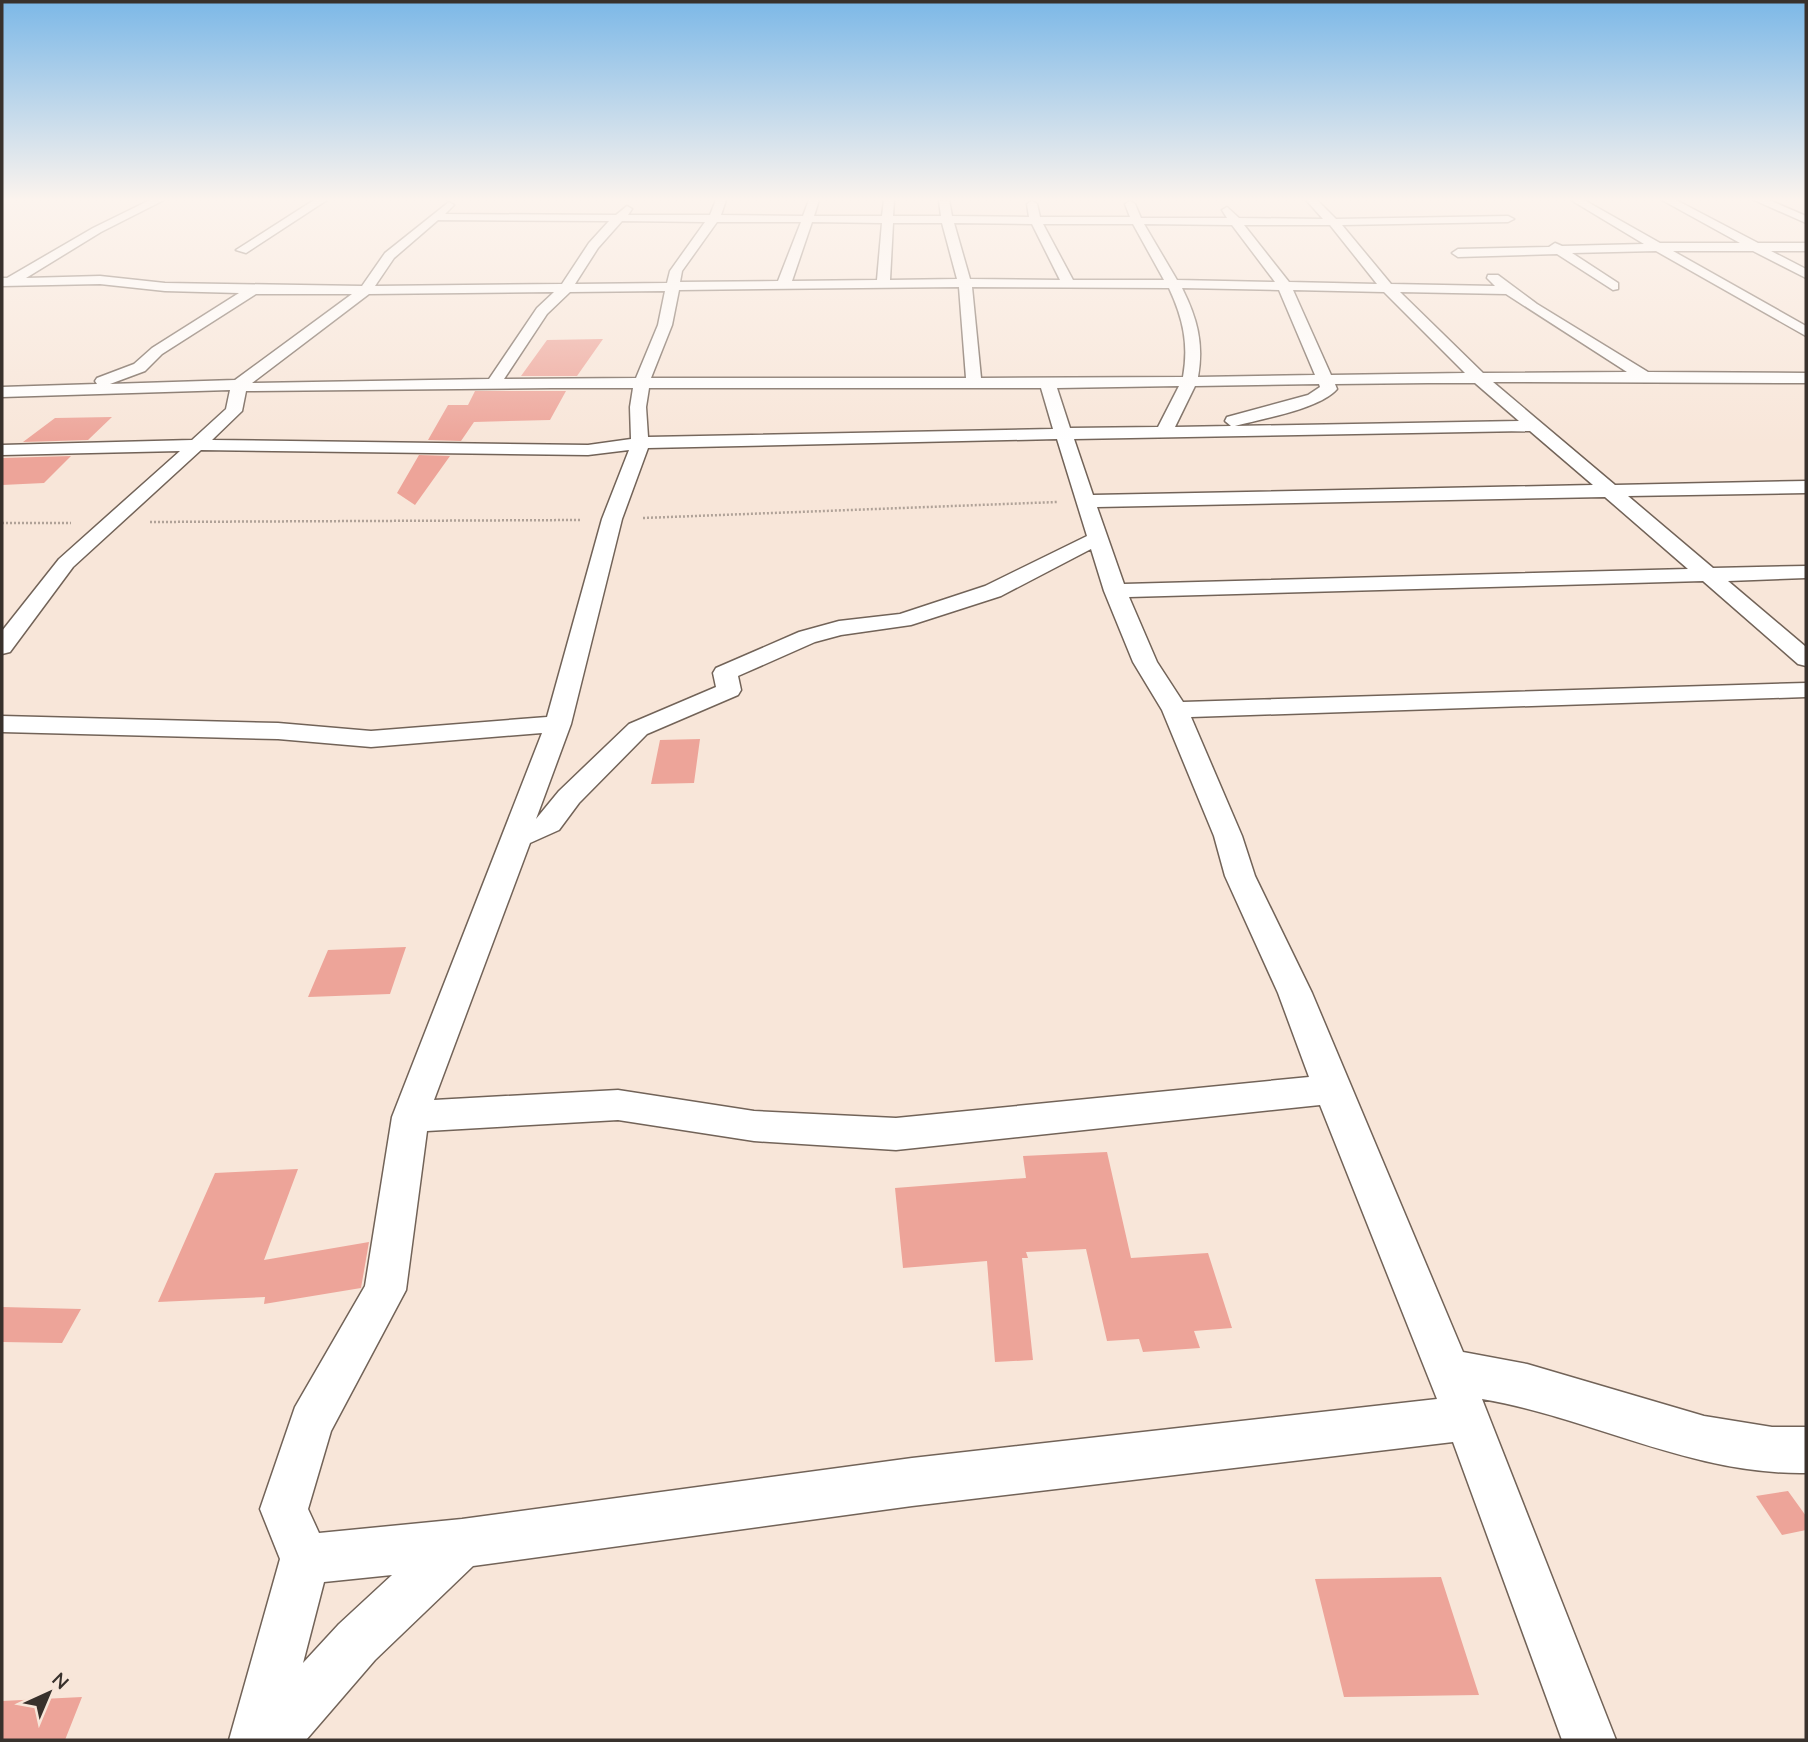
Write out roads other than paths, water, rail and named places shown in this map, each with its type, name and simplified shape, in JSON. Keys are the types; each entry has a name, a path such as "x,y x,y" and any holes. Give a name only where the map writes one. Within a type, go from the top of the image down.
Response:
{"street":[{"path":"4,283 59,281"},
{"path":"112,281 165,287 253,290 965,283 1284,285 1509,290"},
{"path":"2,647 36,599 66,564 233,411 239,385 366,290 372,281"},
{"path":"494,384 542,311 570,281"},
{"path":"256,1740 305,1559 285,1509 311,1423 385,1290 410,1117 558,724 612,519 640,444 638,407 642,382 665,325 675,281"},
{"path":"1163,433 1190,380 1196,350 1184,305 1171,281"},
{"path":"1196,433 1314,398 1329,388 1281,281"},
{"path":"1382,281 1480,379 1806,659"},
{"path":"1497,281 1647,378"},
{"path":"1605,281 1612,286"},
{"path":"1718,281 1806,332"},
{"path":"965,283 974,383"},
{"path":"51,391 122,376 146,365 157,351 253,290"},
{"path":"2,392 239,385 1806,378"},
{"path":"1047,383 1115,591 1145,662 1175,710 1228,836 1240,876 1295,993 1449,1371 1589,1740"},
{"path":"2,450 197,445 588,450 665,440 1533,426"},
{"path":"1085,501 1806,488"},
{"path":"502,867 519,837 549,824 569,797 638,729 729,690 725,673 807,637 839,628 903,620 993,590 1097,538"},
{"path":"1115,591 1806,572"},
{"path":"1175,710 1806,690"},
{"path":"2,724 278,731 371,739 558,724"},
{"path":"410,1117 618,1105 754,1126 896,1134 1332,1089"},
{"path":"1449,1371 1535,1388 1699,1438 1776,1452 1806,1450"},
{"path":"305,1559 462,1543 912,1482 1466,1418"},
{"path":"270,1740 357,1642 462,1543"}]}
